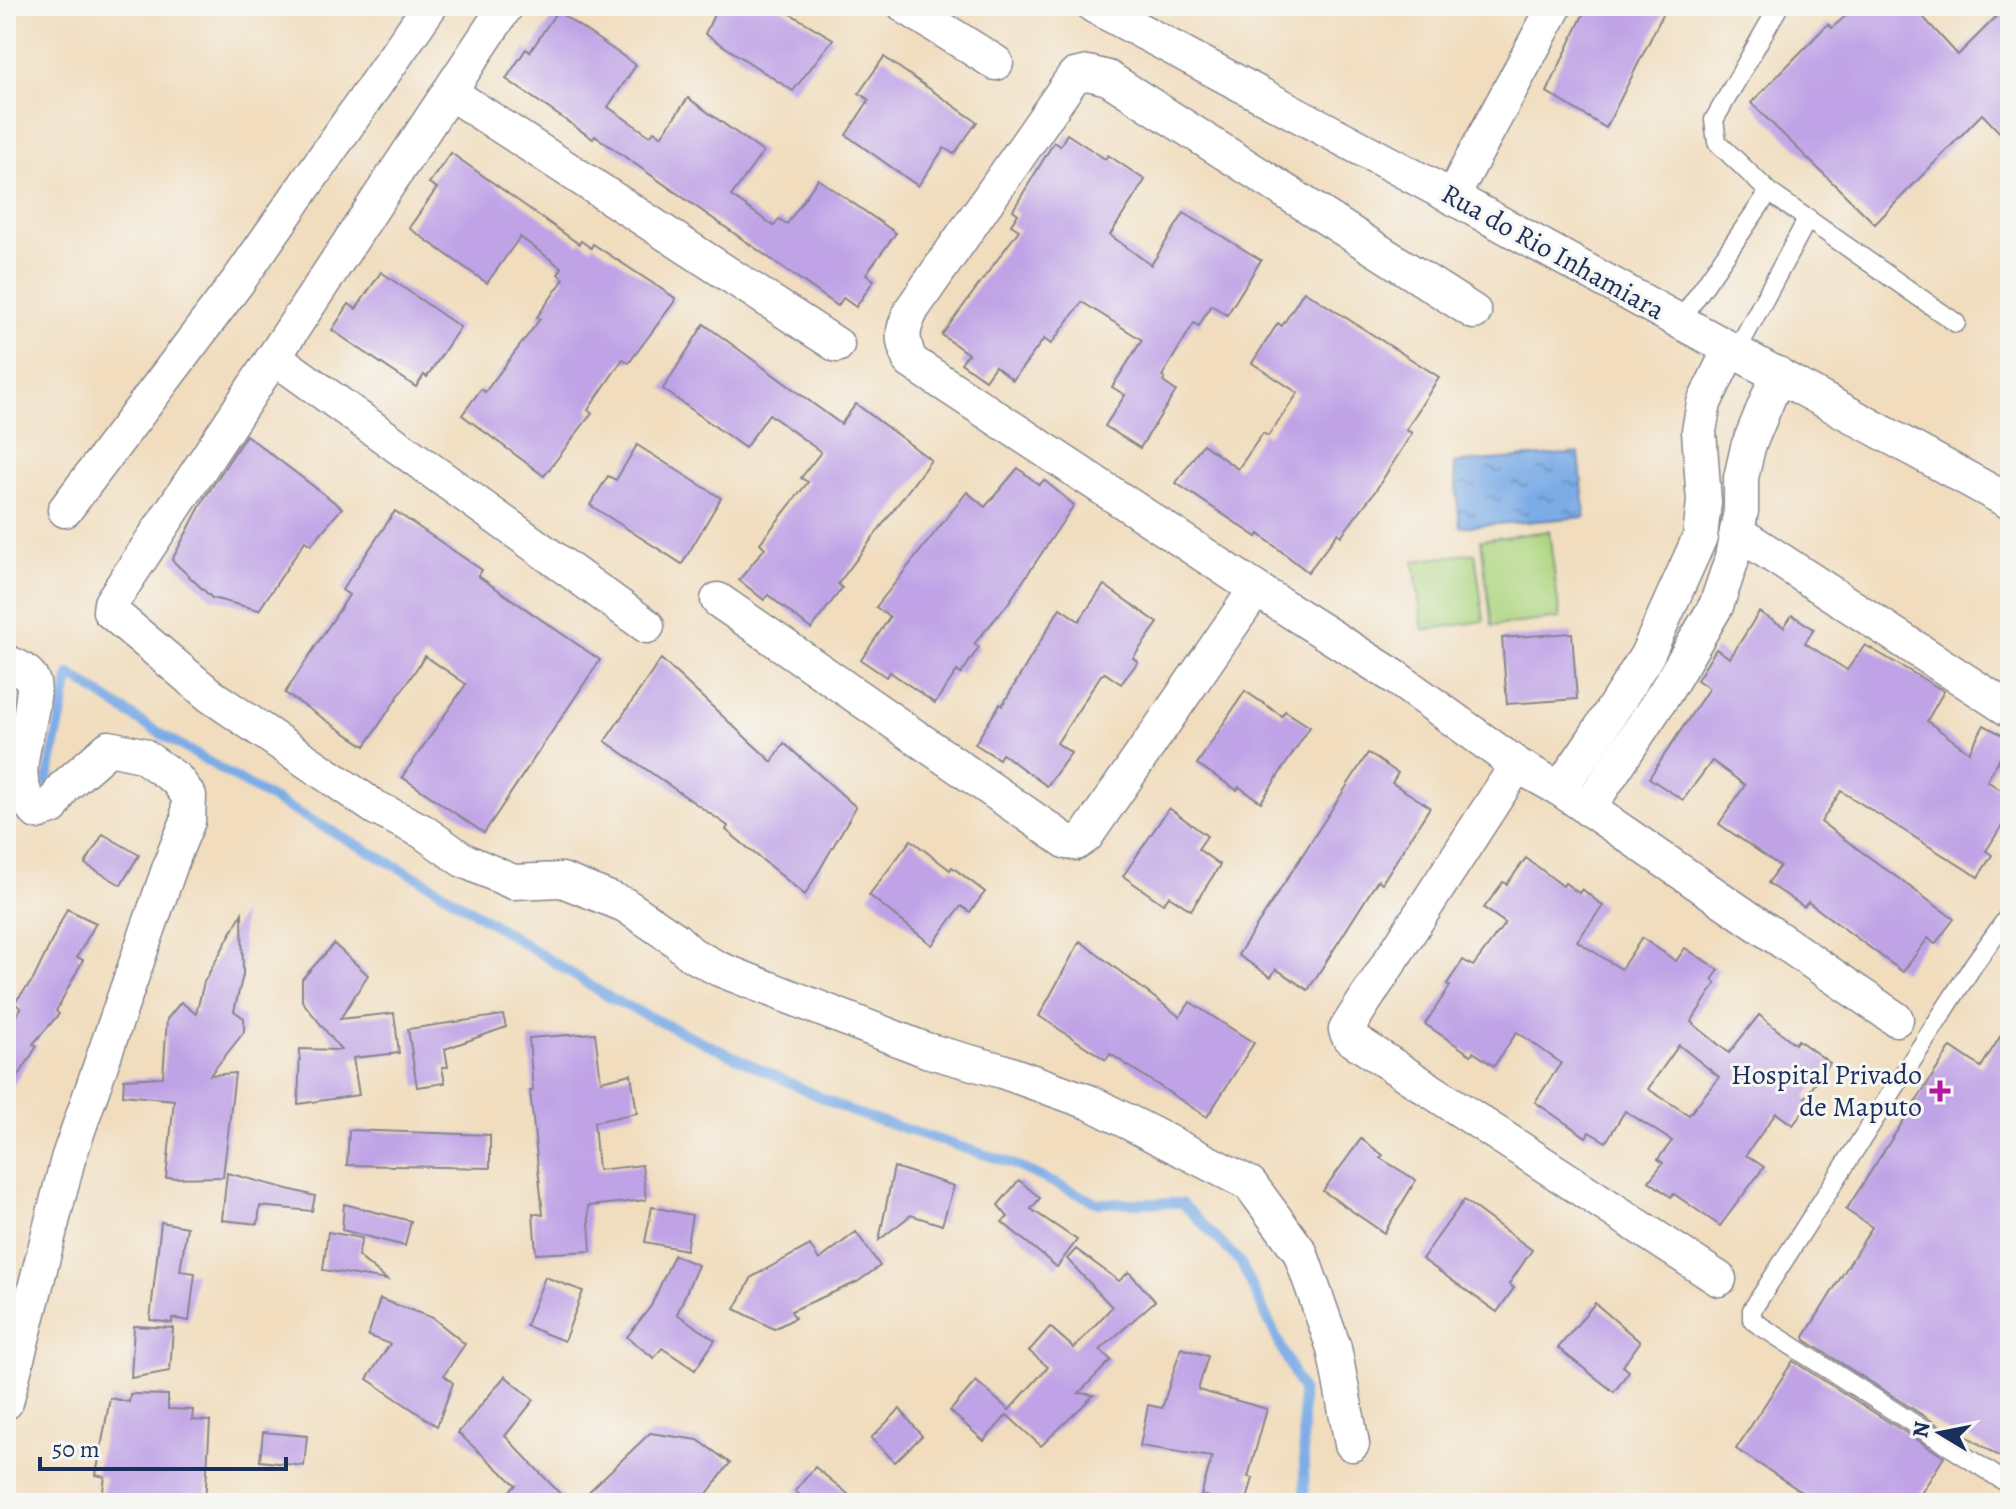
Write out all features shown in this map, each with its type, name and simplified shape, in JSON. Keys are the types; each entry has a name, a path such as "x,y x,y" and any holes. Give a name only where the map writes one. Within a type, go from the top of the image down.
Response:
{"street":[{"path":"65,510 239,280 430,6"},
{"path":"506,6 111,603 110,611 211,696 376,808 422,831 463,860 513,882 562,880 625,905 675,939 691,954 719,969 926,1050 1002,1071 1089,1102 1250,1184 1300,1252 1334,1348 1352,1444"},
{"path":"905,6 996,63"},
{"name":"Rua do Rio Inhamiara","path":"1094,6 1452,197 2010,502"},
{"path":"1452,197 1555,6"},
{"path":"1474,312 1108,78 1088,73 1074,76 912,309 903,328 902,340 910,361 1395,677 1517,765 1560,789 1896,1019"},
{"path":"449,92 837,345"},
{"path":"1560,789 1647,655 1700,537 1704,502 1699,431 1704,403 1733,350"},
{"path":"274,357 647,626"},
{"path":"1588,809 1666,691 1716,606 1731,562 1741,511 1741,478 1748,447 1778,374"},
{"path":"1737,532 2010,710"},
{"path":"718,600 1067,842 1076,843 1086,836 1256,589"},
{"path":"6,662 22,669 32,680 34,695 20,760 15,808 37,812 52,807 63,788 109,748 142,755 176,779 189,796 188,821 68,1159 6,1402"},
{"path":"1517,765 1346,1030 1349,1037 1719,1279"}],"lane":[{"path":"1779,6 1714,120 1717,142 1769,192 1956,323"},
{"path":"1680,321 1769,192"},
{"path":"1733,350 1808,218"},
{"path":"2010,914 1974,964 1752,1310 1756,1323 2010,1485"}],"green space":[{"path":"1549,531 1560,618 1492,626 1481,540"},
{"path":"1475,553 1484,621 1423,630 1414,561"}],"water":[{"path":"1579,453 1585,517 1460,527 1454,463"}],"building":[{"path":"718,6 777,6 833,39 793,91 705,34"},
{"path":"1587,6 1667,6 1606,128 1547,92"},
{"path":"1857,6 1913,6 1958,55 2010,6 2010,143 1982,114 1875,224 1751,103 1828,24 1832,28"},
{"path":"557,11 636,65 608,107 650,136 654,131 661,136 688,98 763,152 731,196 774,226 779,219 787,224 818,179 896,233 866,274 874,280 856,307 843,298 838,306 595,136 593,139 506,79 526,49 530,52"},
{"path":"884,57 977,122 954,154 944,148 918,186 846,135 869,100 859,93"},
{"path":"1067,134 1105,159 1108,155 1145,180 1110,235 1151,265 1184,213 1261,260 1227,315 1211,305 1199,326 1194,323 1162,376 1165,378 1163,382 1176,391 1140,448 1105,426 1125,395 1112,387 1142,340 1082,302 1051,344 1044,339 1013,380 995,366 985,380 961,363 968,354 942,335 1019,230 1011,225 1018,214 1013,210 1054,142 1060,146"},
{"path":"451,153 579,244 581,241 591,248 593,244 675,298 629,363 623,359 588,410 592,413 544,476 462,415 481,389 485,392 540,319 537,317 564,279 558,274 562,268 520,237 487,283 409,228 437,188 429,183"},
{"path":"381,272 460,327 427,377 424,375 416,387 332,330 349,304 356,309"},
{"path":"1304,291 1439,377 1406,430 1412,433 1376,490 1341,536 1338,533 1308,572 1259,534 1257,537 1176,483 1203,444 1238,469 1263,433 1268,436 1298,393 1252,363 1278,323 1282,326"},
{"path":"704,324 841,424 856,404 931,460 838,584 842,588 811,629 768,595 764,600 739,580 765,548 760,543 808,482 801,478 821,452 769,414 745,448 663,389"},
{"path":"246,435 342,508 311,545 305,541 259,610 212,598 172,560 204,499"},
{"path":"637,445 721,498 682,564 590,505 608,476 616,480"},
{"path":"1018,468 1039,485 1044,480 1074,505 1007,605 974,644 979,647 961,674 957,671 935,703 890,672 886,677 861,660 890,617 876,607 967,492 985,507"},
{"path":"395,511 482,570 478,576 600,660 484,833 402,777 466,684 425,656 365,746 285,693 349,595 342,590"},
{"path":"1104,585 1158,623 1133,658 1138,662 1121,684 1105,673 1101,675 1057,743 1071,753 1047,786 1002,754 999,759 975,744 1000,704 1002,706 1060,608 1079,621"},
{"path":"1759,612 1784,627 1792,615 1814,629 1805,643 1847,670 1865,645 1944,691 1927,721 1969,752 1984,725 2010,739 1987,781 2010,796 2010,813 1986,851 1992,855 1978,877 1841,791 1821,822 1954,919 1935,944 1928,938 1903,972 1808,902 1804,907 1768,883 1780,866 1719,824 1745,785 1712,761 1683,800 1649,778 1709,688 1697,680 1716,649 1730,658"},
{"path":"1572,633 1577,699 1507,704 1502,638"},
{"path":"661,659 772,762 784,743 856,807 805,895 726,830 728,826 605,741"},
{"path":"1245,691 1282,716 1285,711 1310,727 1261,802 1197,764"},
{"path":"1368,753 1398,773 1392,783 1430,807 1382,883 1378,880 1308,990 1276,969 1271,977 1238,955"},
{"path":"1169,808 1207,836 1198,849 1220,865 1191,910 1169,896 1163,904 1123,876"},
{"path":"103,834 139,855 121,885 85,864"},
{"path":"911,840 985,892 970,912 961,906 932,945 869,895"},
{"path":"1526,858 1563,886 1565,883 1579,893 1582,889 1603,906 1577,941 1621,969 1642,938 1676,961 1685,948 1719,970 1712,980 1716,983 1691,1022 1729,1053 1759,1015 1795,1044 1798,1040 1830,1063 1805,1098 1810,1102 1793,1125 1776,1113 1746,1155 1764,1167 1720,1226 1674,1194 1671,1197 1649,1181 1663,1163 1658,1159 1672,1141 1625,1111 1606,1142 1589,1132 1586,1137 1535,1102 1561,1063 1517,1032 1494,1066 1473,1052 1471,1055 1425,1024 1463,960 1473,966 1505,923 1484,908 1503,882 1507,884","holes":["1679,1045 1719,1077 1689,1115 1648,1089"]},
{"path":"67,909 96,923 77,957 83,960 56,1011 59,1014 33,1044 37,1046 6,1097 6,1027 8,1029 21,1008 14,1003 33,980"},
{"path":"242,913 243,975 234,1011 244,1018 244,1032 210,1075 235,1073 223,1177 166,1178 174,1100 123,1095 124,1079 163,1077 167,1019 181,1002 196,1014 204,982"},
{"path":"1080,941 1180,1017 1190,1002 1254,1043 1207,1117 1110,1054 1106,1060 1039,1016"},
{"path":"334,944 368,975 340,1019 394,1013 399,1053 353,1058 359,1095 298,1104 300,1049 341,1050 302,1001 302,979"},
{"path":"503,1015 506,1027 445,1049 448,1067 442,1067 445,1083 417,1087 408,1029"},
{"path":"2010,1021 2010,1463 1960,1432 1957,1437 1804,1337 1872,1227 1846,1210 1951,1047 1981,1067"},
{"path":"595,1033 601,1081 631,1074 637,1113 594,1122 598,1170 642,1165 646,1200 588,1206 591,1251 536,1254 533,1213 543,1215 530,1091 533,1091 529,1038"},
{"path":"349,1130 490,1135 490,1168 347,1165"},
{"path":"1361,1139 1383,1155 1380,1158 1416,1180 1384,1233 1323,1191"},
{"path":"894,1167 954,1186 942,1225 911,1215 879,1240"},
{"path":"227,1173 315,1196 312,1211 260,1206 258,1224 222,1220"},
{"path":"1019,1180 1040,1198 1031,1209 1077,1240 1057,1267 1002,1222 1008,1217 998,1205"},
{"path":"1464,1200 1532,1250 1509,1284 1514,1288 1497,1312 1422,1259"},
{"path":"344,1204 411,1221 405,1246 342,1230"},
{"path":"652,1207 692,1215 686,1250 645,1242"},
{"path":"161,1222 187,1227 180,1271 195,1273 189,1321 172,1318 172,1323 150,1320"},
{"path":"328,1232 362,1238 358,1256 387,1280 323,1270"},
{"path":"856,1232 880,1266 857,1282 791,1311 795,1318 774,1329 735,1309 752,1277 810,1245 819,1260"},
{"path":"1076,1249 1119,1281 1129,1272 1155,1301 1100,1350 1111,1360 1079,1393 1094,1395 1041,1446 1007,1415 984,1441 950,1411 976,1381 1009,1410 1048,1367 1029,1351 1050,1327 1074,1348 1112,1307 1067,1259"},
{"path":"674,1255 698,1265 677,1314 715,1340 695,1370 662,1348 654,1358 627,1337 651,1306"},
{"path":"545,1277 583,1291 564,1341 526,1326"},
{"path":"380,1299 433,1318 465,1344 444,1375 453,1383 437,1426 367,1379 390,1344 368,1336"},
{"path":"1595,1303 1640,1342 1623,1366 1629,1371 1614,1392 1558,1348"},
{"path":"134,1326 173,1328 170,1371 131,1378"},
{"path":"1181,1348 1208,1356 1198,1390 1267,1409 1248,1477 1253,1478 1246,1503 1230,1503 1201,1495 1212,1457 1140,1446 1148,1405 1162,1408"},
{"path":"1793,1361 1944,1457 1915,1503 1819,1503 1736,1449"},
{"path":"505,1376 534,1400 505,1436 569,1503 497,1503 516,1485 458,1433"},
{"path":"130,1394 168,1395 168,1409 193,1410 192,1420 210,1421 205,1503 101,1503 105,1477 96,1475 110,1398 129,1402"},
{"path":"900,1409 922,1436 895,1462 871,1438"},
{"path":"263,1432 307,1436 304,1466 260,1461"},
{"path":"650,1433 698,1440 730,1463 700,1503 577,1503"},
{"path":"815,1467 859,1503 809,1503 795,1491"}],"waterway":[{"path":"47,783 70,674 146,725 263,794 431,885 612,999 852,1112 1008,1162 1098,1203 1182,1203 1241,1263 1302,1391 1305,1503"}],"place":[{"name":"Hospital Privado de Maputo","path":"1940,1091"}]}
